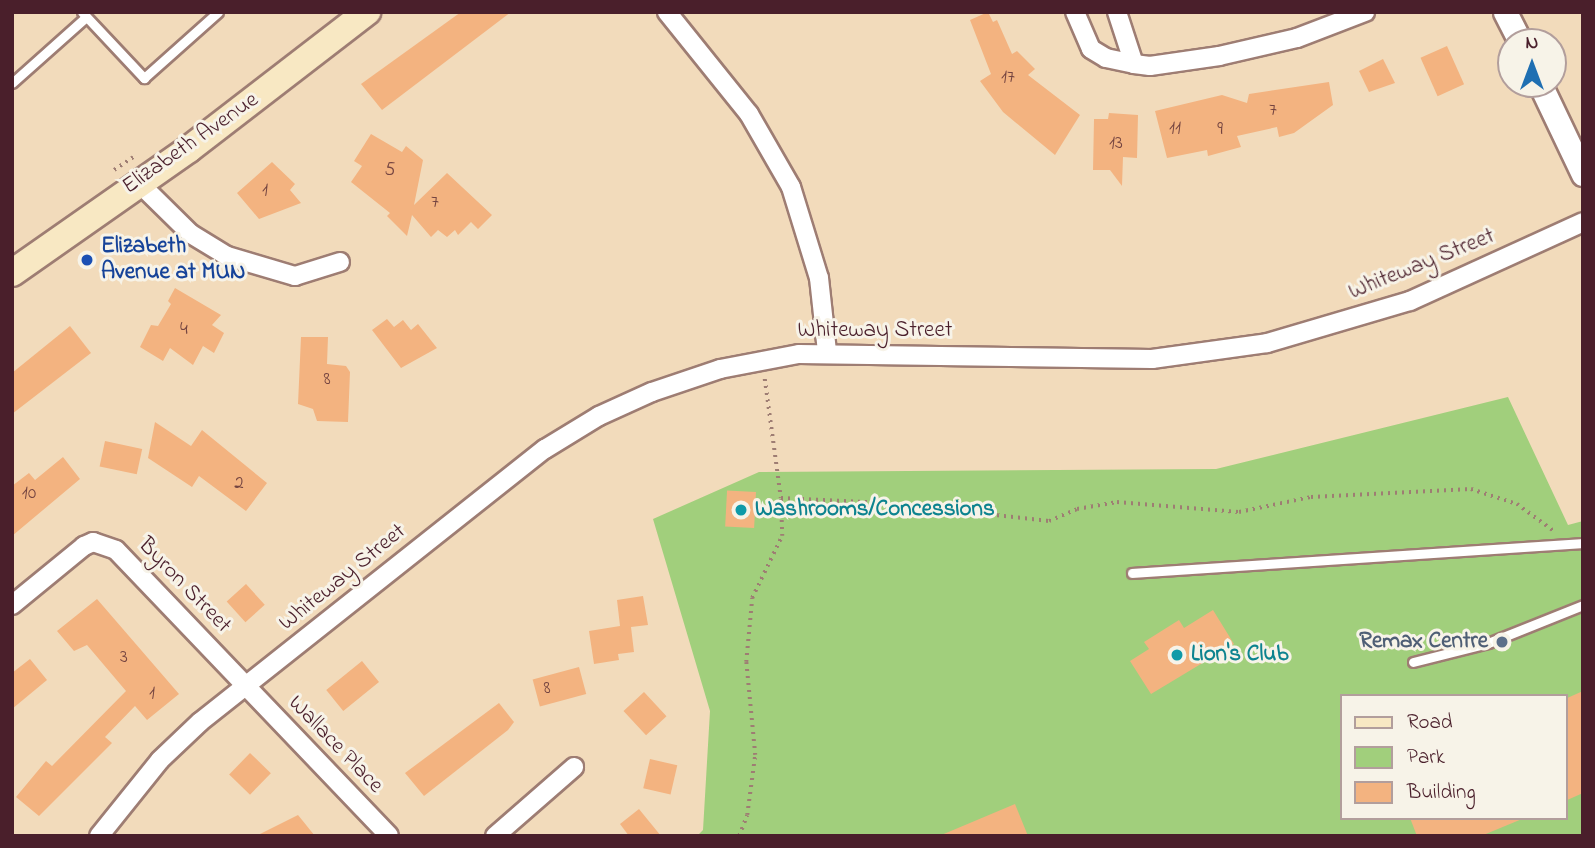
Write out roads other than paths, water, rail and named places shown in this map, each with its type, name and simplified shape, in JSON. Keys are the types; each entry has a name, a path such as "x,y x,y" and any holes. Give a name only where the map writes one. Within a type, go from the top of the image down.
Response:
{"main road":[{"name":"Elizabeth Avenue","path":"12,272 189,149 367,12"}],"street":[{"path":"667,12 749,114 791,187 819,278 827,352"},
{"path":"1075,12 1091,49 1106,58 1150,66 1219,57 1297,38 1365,12"},
{"path":"1117,12 1134,64"},
{"path":"1505,12 1513,28"},
{"path":"1547,98 1583,174"},
{"path":"138,182 191,234 227,256 295,275 340,262"},
{"name":"Whiteway Street","path":"99,836 160,760 518,469 582,425 652,392 720,369 827,352 1089,360 1210,354 1317,331 1410,301 1583,222"},
{"name":"Byron Street","path":"12,605 84,546 104,544 125,559 247,687"},
{"name":"Wallace Place","path":"247,687 390,836"},
{"path":"495,836 574,767"}],"lane":[{"path":"12,83 84,15 144,78 218,12"},
{"path":"1132,573 1583,543"},
{"path":"1413,662 1488,643 1583,604"}],"place":[{"name":"Elizabeth Avenue at MUN","path":"87,260"},
{"name":"Washrooms/Concessions","path":"741,510"},
{"name":"Remax Centre","path":"1502,642"},
{"name":"Lion's Club","path":"1177,655"}]}
